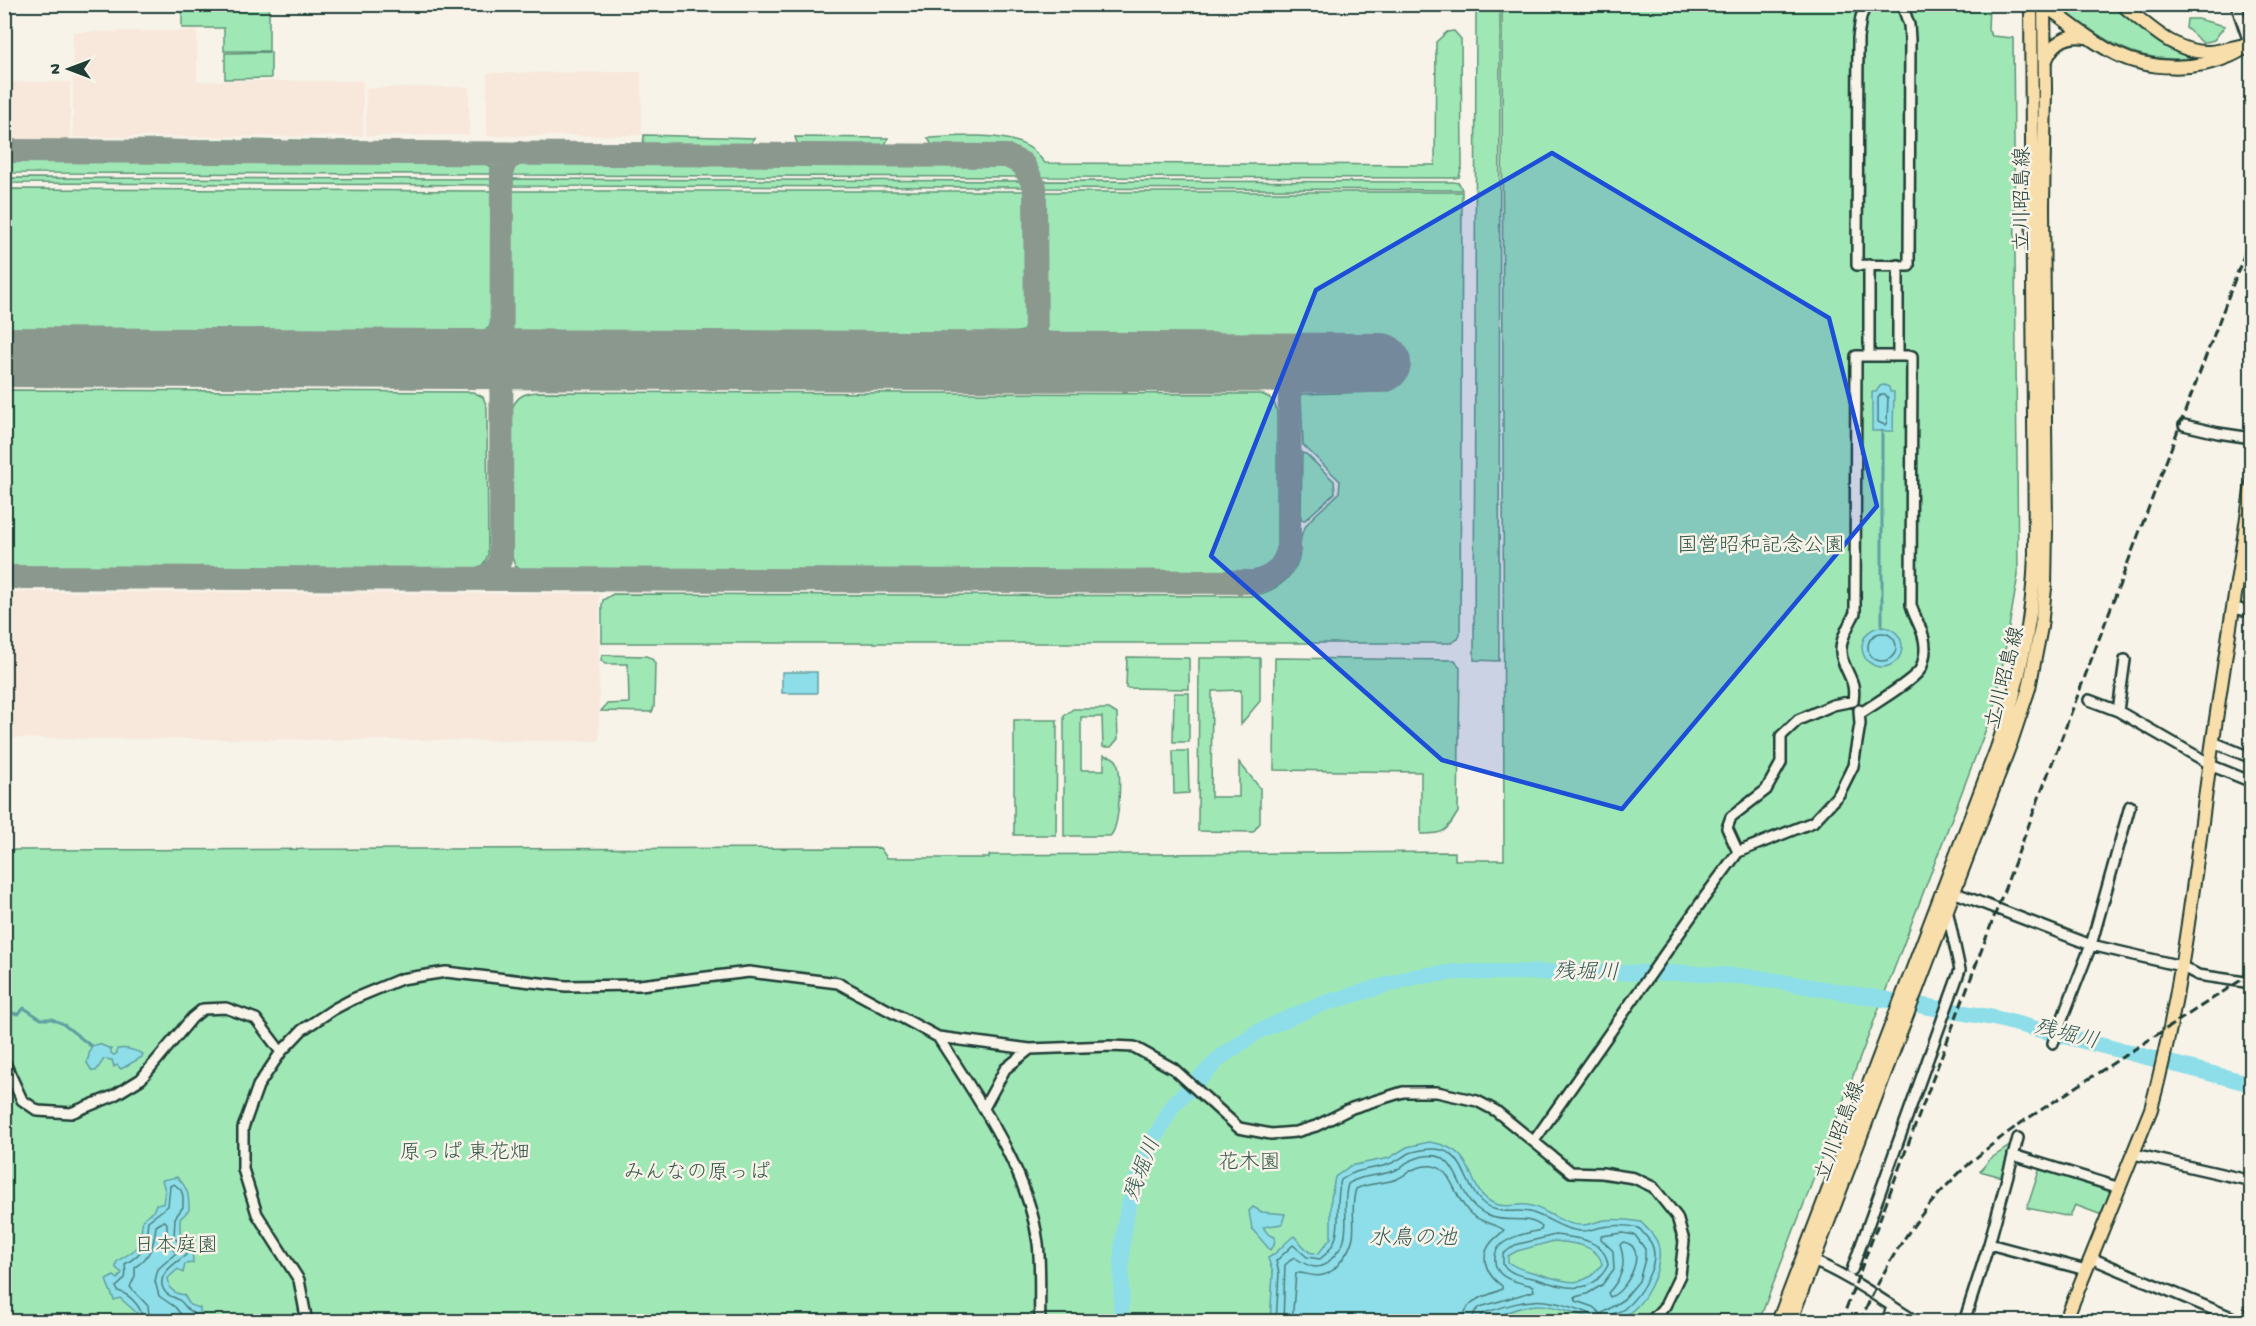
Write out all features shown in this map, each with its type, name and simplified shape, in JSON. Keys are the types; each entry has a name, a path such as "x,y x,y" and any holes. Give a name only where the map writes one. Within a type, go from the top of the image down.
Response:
{"main road":[{"path":"2121,4 2170,41 2188,49 2209,52 2251,46"},
{"path":"2040,5 2124,58 2148,64 2196,65 2231,56 2251,46"},
{"name":"立川昭島線","path":"1914,981 1947,909 1948,890 2024,705 2041,627 2045,588 2046,537 2043,206 2045,62 2040,5"},
{"name":"立川昭島線","path":"1778,1322 1808,1259 1948,890 2010,710 2025,652 2032,602 2035,531 2040,5"},
{"path":"2045,62 2052,48 2061,40 2073,36 2088,37"},
{"path":"2065,1322 2151,1109 2166,1051 2181,966 2252,484"},
{"name":"立川昭島線","path":"1790,1322 1808,1259"}],"street":[{"path":"1866,4 1861,17 1858,38 1857,265 1909,266 1910,39 1909,26 1902,4"},
{"path":"2236,4 2251,46"},
{"path":"1869,265 1869,356"},
{"path":"1898,265 1898,356"},
{"path":"1534,1141 1738,852 1813,822 1839,794 1853,766 1861,713 1853,701 1855,688 1842,660 1841,644 1855,613 1856,356 1911,356 1911,605 1913,615 1922,629 1925,649 1921,668 1911,678 1861,713"},
{"path":"2184,425 2218,434 2252,438"},
{"path":"2234,608 2252,612"},
{"path":"2118,711 2125,660"},
{"path":"2089,700 2118,711 2210,765 2252,782"},
{"path":"1738,852 1727,828 1731,817 1766,790 1781,763 1781,736 1798,720 1833,705 1853,701"},
{"path":"2213,742 2252,758"},
{"path":"2053,1043 2091,945 2130,806"},
{"path":"1948,890 2091,945 2181,966 2198,975 2252,983"},
{"path":"1852,1270 1960,970 1947,909"},
{"path":"307,1322 299,1280 257,1214 243,1169 243,1128 258,1086 281,1052 302,1030 334,1010 353,999 401,979 446,972 566,986 640,985 749,972 838,983 938,1037 1029,1049 1134,1047 1174,1069 1239,1128 1271,1134 1306,1129 1352,1108 1403,1092 1437,1092 1477,1101 1496,1111 1571,1172 1602,1173 1634,1178 1653,1187 1677,1217 1684,1241 1680,1275 1665,1306 1650,1322"},
{"path":"4,1061 22,1100 38,1111 71,1113 113,1096 141,1079 192,1018 203,1009 226,1008 256,1019 281,1052"},
{"path":"938,1037 984,1108 1025,1188 1038,1243 1040,1322"},
{"path":"984,1108 1005,1069 1029,1049"},
{"path":"1964,1322 1989,1244 2018,1138"},
{"path":"2134,1154 2252,1181"},
{"path":"2013,1155 2120,1188"},
{"path":"1989,1244 2086,1270"},
{"path":"2091,1258 2244,1322 2252,1306"},
{"path":"1808,1259 1847,1278 1917,1322"},
{"path":"1887,1322 1892,1307"}],"highlighted area":[{"path":"1552,153 1829,318 1877,506 1622,809 1442,760 1211,556 1316,290"}],"shaded area":[{"path":"197,31 197,81 363,81 363,136 73,137 73,32"},
{"path":"641,72 642,135 487,136 487,73"},
{"path":"5,82 70,82 70,148 5,148"},
{"path":"469,87 469,135 366,136 366,88"},
{"path":"4,592 599,594 599,741 5,738"}],"green space":[{"path":"182,5 269,5 269,51 224,51 224,28 182,28"},
{"name":"国営昭和記念公園","path":"1502,5 1989,5 1988,30 1992,36 2013,38 2018,575 1996,703 1759,1321 5,1321 4,850 880,848 887,858 989,858 989,855 1455,852 1455,860 1504,860"},
{"path":"2061,5 2113,5 2166,45 2209,58 2164,58 2129,51 2081,23 2061,9"},
{"path":"1476,11 1500,11 1499,661 1474,660"},
{"path":"2187,19 2197,19 2225,26 2214,40 2203,43 2186,28"},
{"path":"1454,31 1461,39 1462,166 1459,177 1035,177 1028,166 1018,158 1006,153 978,149 938,150 933,147 928,138 996,137 1022,144 1033,150 1045,163 1435,165 1436,42 1447,32"},
{"path":"271,52 271,78 225,79 225,53"},
{"path":"644,135 754,138 748,149 643,147"},
{"path":"795,137 888,138 886,143 878,149 803,149"},
{"path":"153,140 191,141 191,149 153,148"},
{"path":"200,140 237,140 237,148 200,148"},
{"path":"245,140 282,141 282,148 245,148"},
{"path":"290,140 327,141 327,149 290,148"},
{"path":"337,141 367,141 367,148 336,148"},
{"path":"5,160 481,162 492,167 494,174 5,173"},
{"path":"518,161 989,163 1007,166 1021,177 507,175 509,165"},
{"path":"5,178 493,179 494,185 5,183"},
{"path":"506,179 1024,181 1027,187 506,186"},
{"path":"1037,181 1453,182 1459,183 1462,190 1039,188"},
{"path":"5,189 493,191 491,322 489,328 481,331 5,330"},
{"path":"506,191 1028,191 1028,321 1023,331 1013,333 517,332 511,330 506,319"},
{"path":"1039,192 1462,192 1460,635 1458,639 1451,643 602,643 603,600 613,594 1249,596 1273,589 1286,580 1299,558 1303,531 1339,493 1340,481 1303,445 1301,394 1381,392 1381,335 1051,333 1045,331 1040,322"},
{"path":"5,390 473,392 483,397 487,407 487,558 482,565 470,570 5,568"},
{"path":"539,392 1261,394 1272,400 1277,412 1277,549 1266,566 1248,573 522,570 515,566 512,557 512,408 522,396"},
{"path":"1302,453 1306,454 1334,481 1335,493 1305,520 1301,518"},
{"path":"602,655 651,658 655,663 652,712 601,711 607,704 629,703 628,664 605,664 601,660"},
{"path":"1127,657 1189,658 1189,689 1126,688"},
{"path":"1199,658 1260,658 1260,701 1241,724 1241,690 1212,691 1211,797 1239,797 1239,762 1260,788 1260,823 1253,832 1198,831"},
{"path":"1275,658 1455,660 1460,668 1458,812 1451,824 1444,831 1421,834 1421,772 1274,770"},
{"path":"1174,693 1189,693 1189,742 1173,742"},
{"path":"1073,709 1109,709 1117,714 1118,739 1111,747 1103,747 1102,717 1081,717 1081,770 1104,770 1104,755 1112,757 1118,763 1118,813 1110,836 1064,836 1064,716"},
{"path":"1014,720 1057,720 1056,835 1014,835"},
{"path":"1173,751 1188,751 1189,793 1174,794"},
{"path":"2011,1145 2002,1177 1980,1171 1990,1159"},
{"path":"2041,1165 2112,1191 2102,1215 2075,1205 2070,1217 2027,1208"}],"water":[{"path":"1880,386 1889,387 1890,392 1894,392 1893,431 1872,431 1872,392 1876,392"},
{"path":"1882,627 1890,628 1896,633 1901,639 1901,655 1896,661 1890,666 1882,667 1874,666 1868,661 1863,655 1862,647 1863,639 1868,633 1874,628"},
{"path":"782,672 817,672 817,693 782,693"},
{"path":"99,1044 111,1049 114,1055 120,1048 143,1054 142,1057 121,1069 117,1065 114,1067 112,1060 104,1059 96,1071 92,1071 87,1063 91,1046"},
{"name":"水鳥の池","path":"1429,1142 1446,1146 1457,1153 1464,1161 1478,1189 1485,1198 1495,1204 1527,1205 1575,1225 1610,1220 1641,1222 1658,1244 1658,1264 1651,1286 1638,1305 1630,1312 1622,1317 1611,1319 1590,1317 1538,1305 1522,1307 1484,1321 1467,1323 1270,1321 1273,1273 1268,1258 1294,1236 1309,1252 1318,1254 1331,1238 1331,1198 1335,1177 1350,1166 1389,1158 1407,1147","holes":["1554,1241 1590,1248 1602,1264 1588,1278 1573,1282 1523,1270 1508,1262 1508,1256 1517,1251"]},
{"path":"177,1177 186,1188 189,1204 189,1210 180,1219 180,1237 186,1243 192,1243 193,1263 185,1264 183,1273 178,1269 168,1278 170,1288 184,1295 190,1305 200,1308 201,1321 137,1321 137,1313 120,1298 114,1300 106,1280 114,1276 118,1279 122,1273 116,1268 116,1263 136,1248 144,1218 153,1212 156,1204 163,1204 165,1190 162,1180"},
{"path":"1253,1207 1262,1212 1285,1214 1282,1224 1263,1227 1268,1234 1275,1237 1274,1246 1270,1250 1252,1229 1249,1211"}],"waterway":[{"path":"1882,431 1882,627"},
{"name":"残堀川","path":"1121,1322 1122,1246 1127,1212 1142,1161 1173,1105 1222,1056 1259,1031 1319,1005 1413,977 1455,972 1684,973 1752,977 1994,1018 2252,1084"},
{"path":"4,1012 18,1014 24,1008 41,1019 52,1019 63,1024 91,1046"}],"taxiway":[{"path":"4,151 1007,156 1023,164 1035,187 1036,361"},
{"path":"477,579 493,572 501,556 502,170 506,160 519,153"},
{"path":"4,577 1255,582 1277,571 1285,561 1289,548 1290,362"}],"runway":[{"path":"4,357 1381,363"}],"railway":[{"path":"1841,1322 2252,234"},
{"path":"1860,1322 1891,1259 1909,1232 1928,1207 1972,1161 2027,1119 2252,973"}],"park label":[{"name":"原っぱ 東花畑","path":"465,1154"},
{"name":"花木園","path":"1249,1164"},
{"name":"みんなの原っぱ","path":"697,1174"},
{"name":"日本庭園","path":"176,1247"}]}
